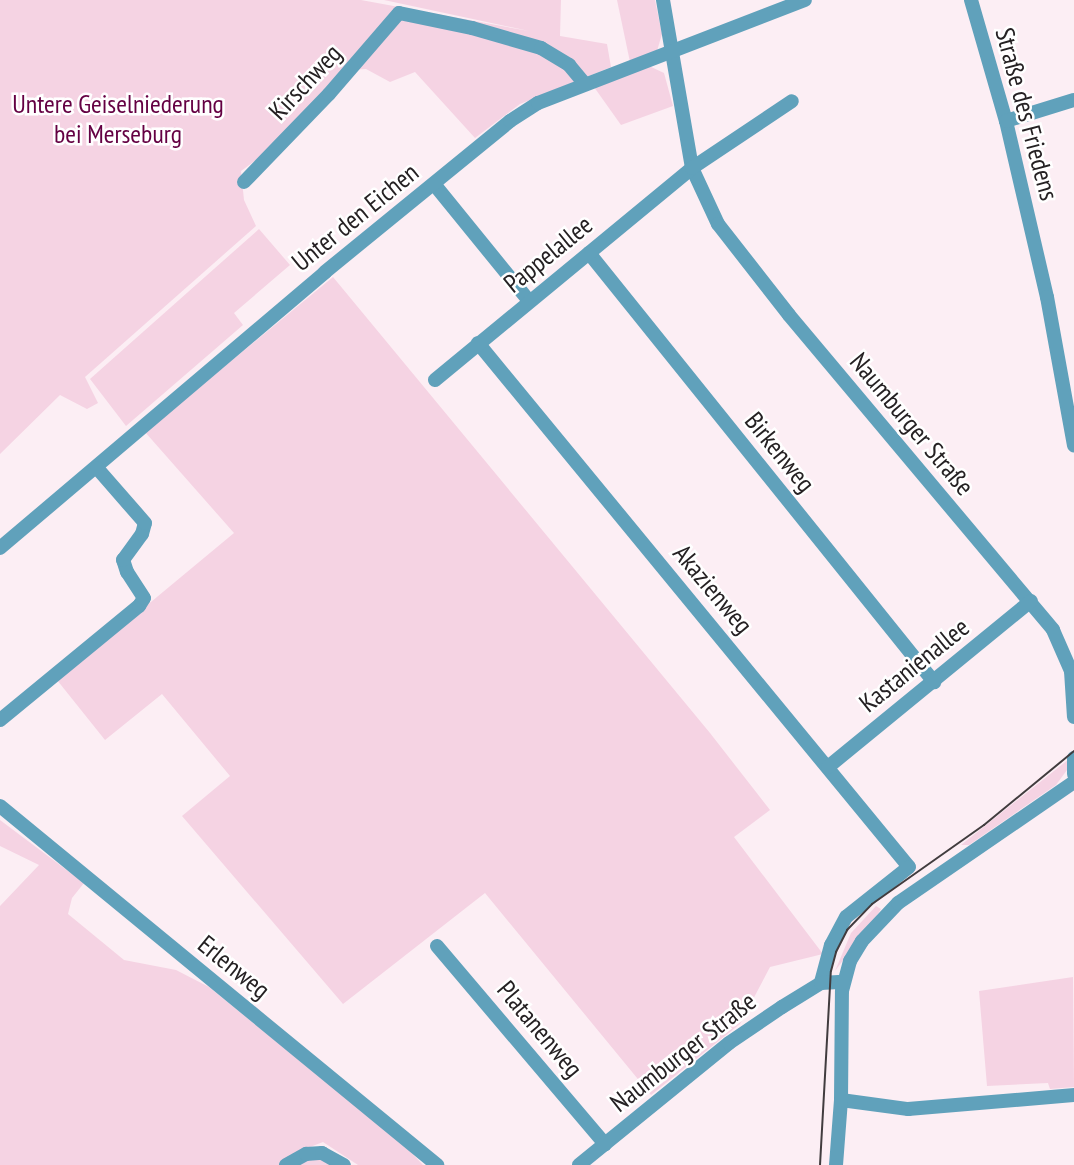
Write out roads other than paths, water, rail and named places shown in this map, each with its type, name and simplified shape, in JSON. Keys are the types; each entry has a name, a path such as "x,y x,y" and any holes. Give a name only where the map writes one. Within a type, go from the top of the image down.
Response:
{"street":[{"name":"Naumburger Straße","path":"663,0 692,168 718,224 743,260 1053,630 1071,671 1074,717"},
{"name":"Unter den Eichen","path":"0,548 510,121 538,103 805,0"},
{"name":"Straße des Friedens","path":"971,0 1006,121 1067,365 1074,446"},
{"name":"Kirschweg","path":"244,182 330,94 399,13 472,28 541,48 569,65 585,84"},
{"path":"1006,121 1074,100"},
{"path":"692,168 792,101"},
{"name":"Pappelallee","path":"435,380 692,168"},
{"path":"434,184 529,301"},
{"name":"Birkenweg","path":"589,253 934,682"},
{"name":"Akazienweg","path":"478,343 909,867 846,917 831,945 821,983"},
{"path":"0,720 139,606 144,598 127,572 123,559 142,534 145,523 96,468"},
{"name":"Kastanienallee","path":"828,767 1031,601"},
{"path":"1074,758 1074,774"},
{"path":"836,1165 841,1100 843,982 850,961 862,941 898,903 1074,782"},
{"name":"Erlenweg","path":"0,807 437,1165"},
{"name":"Platanenweg","path":"437,946 605,1144"},
{"path":"821,983 843,982"},
{"name":"Naumburger Straße","path":"579,1165 729,1044 821,983"},
{"path":"841,1100 908,1109 1074,1095"},
{"path":"286,1165 306,1154 322,1153 344,1165"}],"tram line":[{"path":"820,1165 831,971 836,952 847,930 872,904 984,825 1074,751"}],"park label":[{"name":"Untere Geiselniederung bei Merseburg","path":"118,119"}]}
